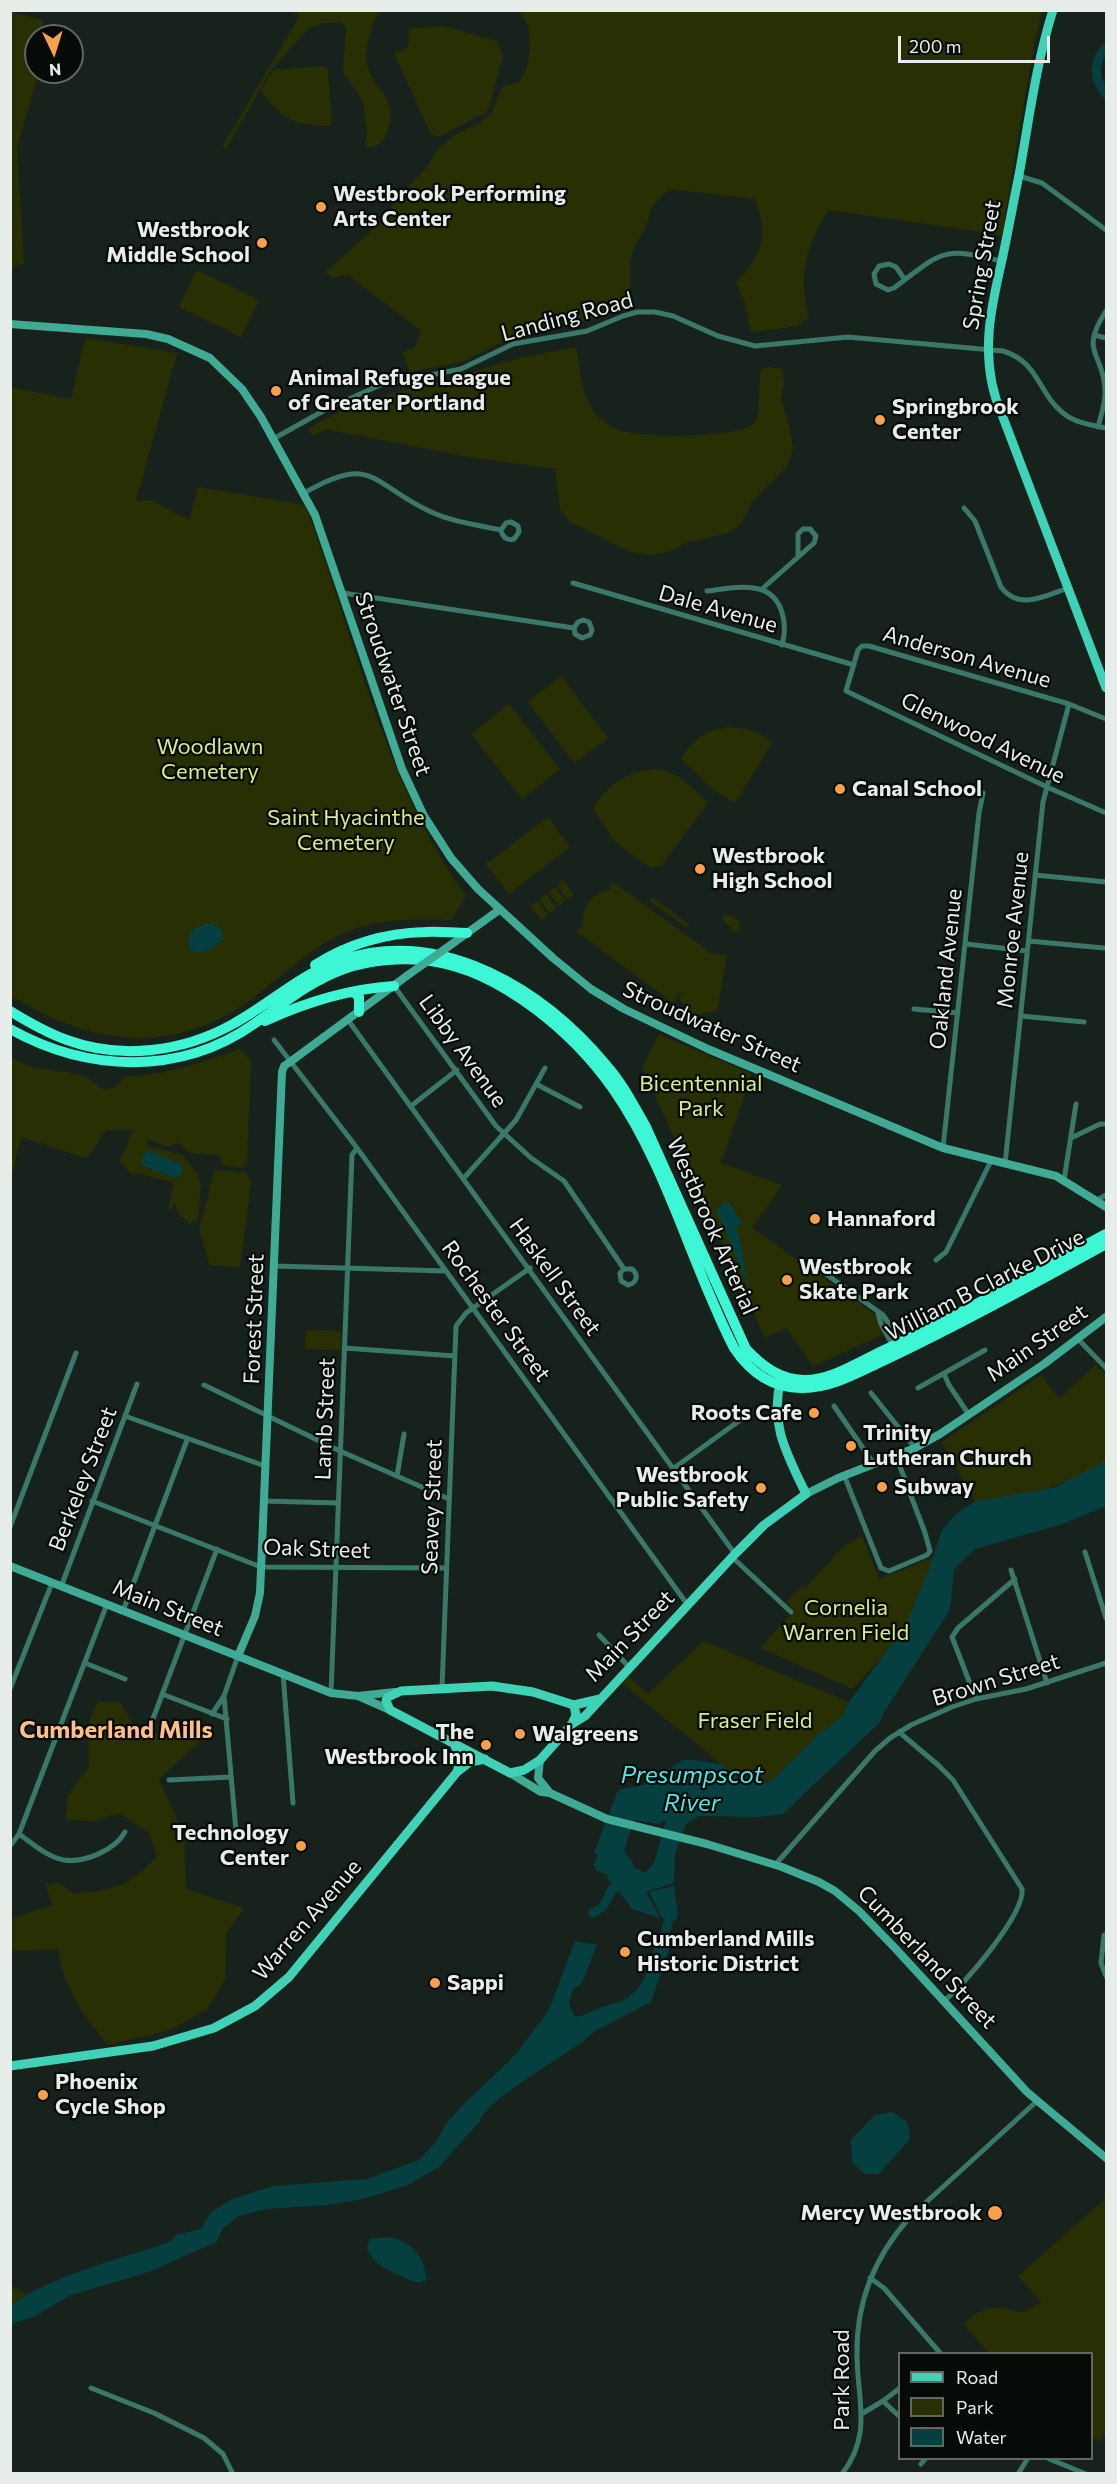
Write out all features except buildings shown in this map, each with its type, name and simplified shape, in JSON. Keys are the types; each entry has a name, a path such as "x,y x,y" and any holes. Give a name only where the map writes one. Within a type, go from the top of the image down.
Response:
{"highway":[{"path":"443,932 450,939 448,947"},
{"path":"282,991 314,966 357,945 404,934 467,933"},
{"name":"Westbrook Arterial","path":"10,1011 66,1040 105,1050 138,1051 168,1048 201,1039 232,1024 316,970 343,960 377,952 410,951 455,958 484,969 548,1007 608,1066 646,1127 746,1349 781,1381"},
{"name":"Westbrook Arterial","path":"10,1029 57,1051 98,1061 129,1063 159,1061 189,1055 218,1044 253,1025 291,997 327,976 352,967 389,961 429,960 452,966 490,982 528,1005 562,1031 586,1054 622,1102 647,1149 734,1348 755,1373 781,1381"},
{"path":"253,1025 314,1002 349,992 394,986"},
{"path":"349,992 359,997 359,1012"},
{"name":"William B Clarke Drive","path":"781,1381 808,1388 831,1384 1107,1234"},
{"name":"William B Clarke Drive","path":"900,1346 1107,1244"}],"main road":[{"name":"Spring Street","path":"1053,10 1039,63 1019,176 990,316 987,350 991,382 996,399 1068,588 1102,668 1107,688"},
{"name":"Stroudwater Street","path":"10,324 146,334 182,343 210,358 242,389 273,439 320,526 392,741 416,801 461,871 499,910 591,989 624,1009 708,1049 943,1148 1039,1171 1064,1180 1107,1207"},
{"path":"290,1062 499,910"},
{"name":"Forest Street","path":"238,1656 258,1605 282,1072 290,1062"},
{"name":"Main Street","path":"10,1566 331,1693 358,1696 442,1688 512,1687 574,1705 600,1699 687,1604 779,1512 806,1494 844,1475 915,1448 969,1415 1107,1317"},
{"path":"781,1381 776,1416 778,1429 806,1494"},
{"path":"390,1710 386,1701 388,1697 401,1691"},
{"name":"Cumberland Street","path":"358,1696 454,1742 541,1792 550,1793 607,1819 775,1865 819,1882 843,1897 895,1948 1037,2101 1107,2158"},
{"path":"510,1773 531,1767 540,1760 572,1724 585,1716 600,1699"},
{"path":"572,1724 576,1715 574,1705"},
{"path":"454,1742 460,1762 457,1772"},
{"name":"Warren Avenue","path":"10,2066 153,2046 214,2028 255,2006 289,1977 457,1772 470,1762 486,1759"},
{"path":"540,1760 538,1778 550,1793"}],"street":[{"path":"1019,176 1042,183 1107,230"},
{"path":"905,280 896,267 889,264 879,266 874,274 876,284 886,290 892,289 905,280 937,256 946,253 961,253 1001,261"},
{"path":"1098,426 1105,389 1093,348 1094,335 1107,311"},
{"name":"Landing Road","path":"273,439 325,410 380,385 461,369 518,343 587,331 637,312 655,312 673,316 718,336 755,346 848,337 1010,353 1022,360 1036,376 1059,410 1072,419 1107,428"},
{"path":"1094,335 1107,338"},
{"path":"303,493 341,474 359,474 386,484 430,512 501,530"},
{"path":"964,508 975,521 1001,587 1008,595 1017,600 1031,601 1068,588"},
{"path":"762,589 798,557 815,540 815,534 810,529 803,528 798,534 798,557"},
{"name":"Dale Avenue","path":"573,583 854,665"},
{"path":"707,591 762,589 774,600 784,615 786,627 782,645"},
{"path":"343,593 574,628"},
{"name":"Anderson Avenue","path":"846,690 860,648 869,646 1069,704 1107,719"},
{"name":"Glenwood Avenue","path":"846,690 1047,787 1107,813"},
{"name":"Monroe Avenue","path":"1005,1164 1035,875 1047,787 1069,704"},
{"name":"Oakland Avenue","path":"943,1148 983,793"},
{"path":"1035,875 1107,882"},
{"path":"1029,940 1104,948"},
{"path":"966,944 1027,951"},
{"name":"Libby Avenue","path":"394,986 504,1135 531,1158 564,1181 624,1269"},
{"path":"914,1009 958,1013"},
{"path":"1021,1016 1083,1022"},
{"name":"Haskell Street","path":"348,1020 530,1268 734,1555 791,1612"},
{"name":"Rochester Street","path":"273,1040 357,1148 687,1604"},
{"path":"464,1179 516,1120 545,1068"},
{"path":"411,1106 457,1070"},
{"path":"536,1084 580,1107"},
{"path":"1064,1180 1076,1104"},
{"path":"1071,1138 1096,1126 1107,1124"},
{"name":"Lamb Street","path":"331,1693 352,1155 357,1148"},
{"path":"936,1260 946,1252 991,1161"},
{"path":"1097,1200 1107,1196"},
{"path":"274,1266 446,1271"},
{"path":"816,1267 883,1315 900,1346"},
{"path":"473,1308 530,1268"},
{"name":"Seavey Street","path":"442,1688 456,1327 462,1317 473,1308"},
{"path":"878,1313 881,1324 900,1346"},
{"path":"1078,1339 1107,1368"},
{"path":"344,1348 455,1356"},
{"path":"918,1388 985,1350"},
{"path":"10,1527 75,1353"},
{"path":"944,1374 969,1415"},
{"name":"Berkeley Street","path":"60,1587 137,1384"},
{"path":"204,1385 340,1451 449,1499"},
{"path":"871,1393 915,1448"},
{"path":"834,1406 874,1464"},
{"path":"125,1416 265,1466"},
{"path":"674,1468 743,1418"},
{"path":"398,1476 404,1434"},
{"path":"123,1611 188,1440"},
{"path":"844,1475 878,1563 884,1571 889,1571 915,1561 930,1551 926,1533 896,1456"},
{"name":"Oak Street","path":"92,1500 261,1567 446,1568"},
{"path":"264,1501 338,1503"},
{"path":"151,1724 217,1549"},
{"path":"1085,1552 1107,1618"},
{"path":"1011,1570 1047,1683"},
{"path":"976,1700 952,1638 958,1628 1015,1580"},
{"path":"10,1689 52,1583"},
{"path":"10,1846 19,1834 107,1604"},
{"path":"599,1635 629,1667"},
{"name":"Forest Street","path":"236,1831 224,1696 238,1656"},
{"path":"85,1663 125,1678"},
{"name":"Brown Street","path":"775,1865 875,1751 899,1732 918,1721 976,1700 1047,1683 1107,1663"},
{"path":"283,1673 293,1803"},
{"path":"162,1694 226,1719"},
{"path":"212,1714 224,1696"},
{"path":"899,1732 952,1780 1022,1889 1020,1902 988,1954 944,2001"},
{"path":"169,1780 231,1777"},
{"path":"19,1834 46,1853 64,1860 84,1858 111,1849 125,1832"},
{"path":"1104,1935 1101,1963 1107,1976"},
{"name":"Park Road","path":"842,2474 859,2440 863,2413 857,2365 857,2328 861,2306 870,2278 885,2248 910,2217 1037,2101"},
{"path":"870,2278 884,2288 939,2352"},
{"path":"91,2388 154,2413 204,2438 223,2454 233,2474"},
{"path":"863,2413 898,2390"},
{"path":"883,2401 898,2415"},
{"path":"921,2464 924,2460"},
{"path":"1018,2474 1027,2460"},
{"path":"1052,2460 1086,2474"}],"green space":[{"path":"285,11 383,11 373,24 366,55 371,75 385,96 390,109 387,133 379,144 370,148 365,146 367,133 363,101 343,72 346,27 342,23 325,23 310,27 272,69 226,149 222,147 300,15"},
{"path":"519,11 1042,11 1031,61 1002,235 828,210 814,237 806,262 804,287 809,317 797,326 754,332 750,330 745,303 736,283 752,262 761,244 762,225 755,199 669,189 652,206 646,227 635,245 630,261 630,301 597,318 518,334 462,362 410,372 402,352 415,347 421,331 348,275 332,278 326,272 382,221 396,200 425,169 439,148 456,134 478,124 491,114 502,87 519,82 526,72 530,48 529,27"},
{"path":"11,12 43,20 43,24 24,24 24,84 35,84 17,147 24,264 11,267"},
{"path":"443,26 497,41 503,56 488,111 439,137 431,134 394,54 408,47 409,29"},
{"path":"325,66 328,70 332,125 309,125 291,120 276,109 261,91 273,70"},
{"path":"197,270 259,300 241,337 179,307"},
{"path":"85,338 177,353 136,501 151,500 189,520 198,487 305,505 373,707 392,756 413,805 437,851 466,896 451,920 388,922 363,926 337,936 310,953 246,1003 217,1020 187,1031 157,1037 127,1038 68,1025 39,1012 11,995 10,387 71,399"},
{"path":"576,347 583,388 593,410 604,422 618,430 645,435 688,436 730,432 745,428 754,423 756,418 761,370 767,367 782,369 784,382 781,399 793,447 791,457 786,468 752,502 740,526 728,533 684,543 673,551 651,555 630,552 569,521 560,509 555,469 468,457 325,429 313,436 308,429 344,410 381,396 496,364"},
{"path":"561,676 608,738 574,763 528,702"},
{"path":"509,704 560,769 522,799 471,734"},
{"path":"729,727 752,731 772,743 736,801 732,802 714,790 681,759 695,741 707,733"},
{"path":"654,769 677,776 708,803 662,865 650,868 615,842 593,809 611,786 627,776"},
{"path":"548,817 570,847 509,894 486,864"},
{"path":"563,880 574,894 568,900 557,885"},
{"path":"613,882 711,953 727,955 717,1011 697,1015 690,1012 678,998 687,992 676,995 677,998 673,1003 577,932 580,927 583,928 583,914 589,902 598,894 611,889 609,887"},
{"path":"555,887 566,901 559,906 548,892"},
{"path":"546,894 557,908 550,913 539,899"},
{"path":"652,897 689,924 687,928 650,901"},
{"path":"537,901 548,915 542,920 530,906"},
{"path":"727,914 735,916 735,919 740,921 739,931 735,932 723,920 723,916"},
{"name":"Bicentennial Park","path":"659,1034 752,1074 721,1163 782,1185 752,1228 896,1329 813,1366 786,1328 765,1338 642,1067"},
{"path":"240,1049 251,1061 247,1163 242,1168 223,1165 219,1155 191,1153 178,1143 168,1147 147,1139 148,1146 183,1155 198,1175 201,1185 198,1220 189,1224 177,1211 175,1203 168,1212 173,1183 137,1173 132,1175 120,1161 133,1130 106,1130 92,1152 85,1158 21,1137 11,1180 11,1057 29,1066 77,1074 86,1077 100,1087 111,1089 123,1077 183,1068"},
{"path":"215,1170 245,1172 251,1182 240,1267 209,1265 199,1228"},
{"path":"306,1330 341,1331 341,1350 305,1349"},
{"path":"1096,1364 1106,1374 1106,1462 1048,1488 990,1499 977,1505 942,1442 1041,1375 1059,1399"},
{"name":"Cornelia Warren Field","path":"862,1536 879,1579 933,1558 929,1584 889,1653 881,1658 853,1689 760,1648 794,1611 786,1602 803,1586 805,1588 843,1547"},
{"name":"Fraser Field","path":"703,1641 849,1702 842,1717 822,1731 769,1783 739,1781 622,1682 628,1676 648,1694"},
{"path":"97,1702 120,1702 135,1727 153,1735 179,1724 209,1733 159,1779 184,1836 186,1889 244,1908 226,1934 225,1980 207,2009 171,2030 107,2045 82,2012 64,1977 58,1949 10,1951 11,1919 53,1905 45,1884 59,1883 74,1894 110,1888 138,1875 157,1856 149,1833 119,1813 95,1821 66,1820 68,1795 89,1767 88,1725"},
{"path":"1106,2198 1106,2436 1103,2435 1101,2441 1093,2438 1093,2352 988,2352 963,2324 985,2309 995,2307 1025,2312 1041,2302 1018,2276"},
{"path":"10,2286 26,2294 11,2305 10,2305"}],"water":[{"path":"213,924 220,928 223,939 207,951 194,952 189,949 189,934 195,928"},
{"path":"148,1150 180,1164 183,1168 180,1176 175,1178 141,1165 144,1154"},
{"path":"727,1200 742,1222 737,1227 749,1288 716,1210"},
{"name":"Presumpscot River","path":"1106,1461 1106,1506 1063,1524 975,1549 954,1569 950,1610 879,1723 783,1814 758,1817 699,1816 686,1824 675,1854 674,1883 646,1892 660,1918 629,1908 630,1905 607,1878 608,1875 595,1870 597,1867 593,1865 598,1855 594,1853 618,1790 643,1785 685,1759 722,1764 739,1781 769,1783 822,1731 842,1717 847,1705 905,1626 928,1572 942,1530 955,1515 976,1501 1053,1488","holes":["634,1820 660,1824 666,1821 654,1863 645,1873 633,1867 633,1863 624,1851"]},
{"path":"674,1886 678,1915 676,1920 662,1918 649,1892"},
{"path":"575,1941 597,1945 582,1983 573,1989 569,2004 573,2014 577,2017 581,2016 630,1996 642,1982 656,1941 670,1946 651,2002 595,2031 580,2044 507,2092 485,2112 480,2121 439,2167 408,2185 363,2199 328,2205 266,2209 239,2216 223,2228 216,2242 149,2272 71,2295 33,2317 11,2324 11,2305 28,2294 67,2276 170,2242 176,2235 201,2229 211,2212 230,2200 273,2186 367,2179 419,2160 436,2142 446,2124 461,2107 516,2054 549,2010"},
{"path":"893,2112 908,2123 910,2139 879,2174 865,2174 852,2162 851,2140 875,2115"},
{"path":"389,2237 404,2242 416,2251 424,2264 426,2280 412,2281 376,2262 367,2248 370,2239"}],"waterway":[{"path":"1106,47 1099,59 1096,71 1106,94"},
{"name":"Presumpscot River","path":"593,1913 603,1907 612,1889 627,1883"},
{"name":"Presumpscot River","path":"659,1953 669,1920 667,1909"}],"place":[{"name":"Westbrook Performing Arts Center","path":"321,207"},
{"name":"Westbrook Middle School","path":"262,243"},
{"name":"Animal Refuge League of Greater Portland","path":"276,391"},
{"name":"Springbrook Center","path":"880,420"},
{"name":"Canal School","path":"840,789"},
{"name":"Westbrook High School","path":"700,869"},
{"name":"Hannaford","path":"815,1219"},
{"name":"Westbrook Skate Park","path":"787,1280"},
{"name":"Roots Cafe","path":"814,1413"},
{"name":"Trinity Lutheran Church","path":"851,1446"},
{"name":"Subway","path":"882,1487"},
{"name":"Westbrook Public Safety","path":"761,1488"},
{"name":"Walgreens","path":"520,1734"},
{"name":"The Westbrook Inn","path":"486,1745"},
{"name":"Technology Center","path":"301,1846"},
{"name":"Cumberland Mills Historic District","path":"625,1952"},
{"name":"Sappi","path":"435,1983"},
{"name":"Phoenix Cycle Shop","path":"43,2095"},
{"name":"Mercy Westbrook","path":"995,2213"}],"district":[{"name":"Cumberland Mills","path":"116,1730"}],"park label":[{"name":"Woodlawn Cemetery","path":"210,760"},
{"name":"Saint Hyacinthe Cemetery","path":"346,830"}]}
